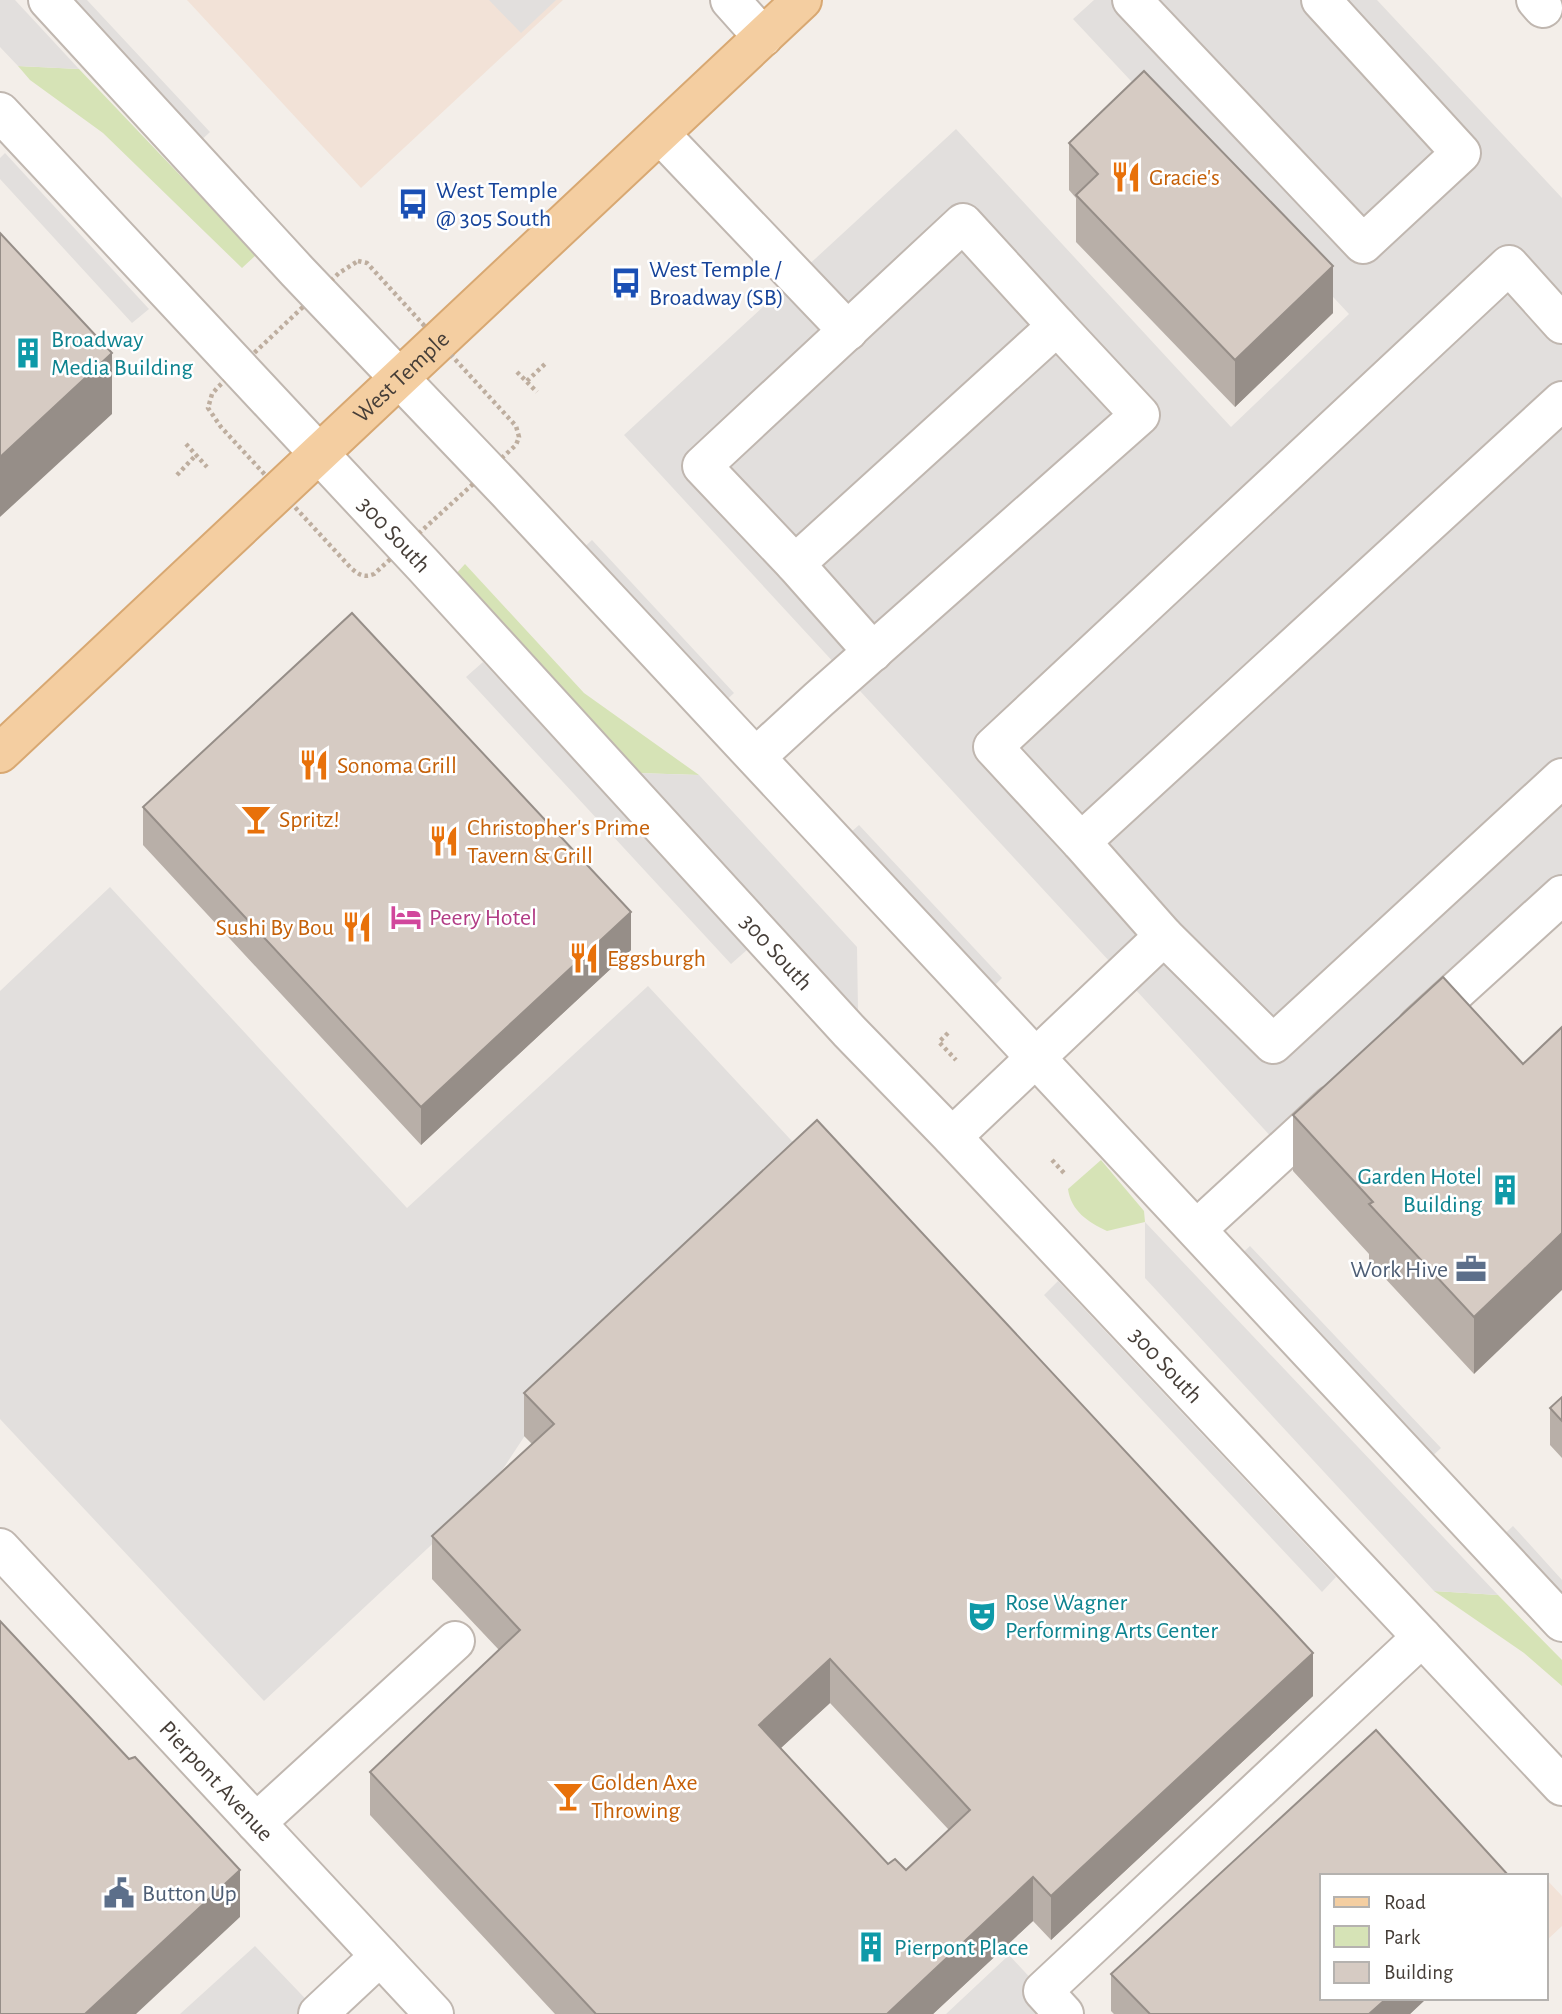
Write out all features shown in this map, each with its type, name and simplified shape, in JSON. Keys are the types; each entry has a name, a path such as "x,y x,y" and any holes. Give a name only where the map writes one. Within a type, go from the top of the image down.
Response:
{"main road":[{"name":"West Temple","path":"0,753 803,0"}],"street":[{"path":"48,0 298,271 1036,1056 1562,1622"},
{"path":"730,0 763,37"},
{"path":"1132,0 1363,244 1461,153 1321,0"},
{"name":"300 South","path":"2,118 425,566 849,1031 1562,1786"},
{"path":"660,134 848,331"},
{"path":"756,758 1140,415 963,223 702,466 795,564 873,652"},
{"path":"1562,324 1508,265 993,747 1164,936 1273,1044 1562,778"},
{"path":"795,564 1057,326"},
{"path":"1081,842 1562,401"},
{"path":"1388,1054 1562,895"},
{"path":"952,1138 1164,936"},
{"path":"1197,1229 1358,1082"},
{"name":"Pierpont Avenue","path":"0,1548 434,2014"},
{"path":"1064,2014 1043,1991 1422,1637"},
{"path":"256,1823 455,1641"},
{"path":"318,2014 380,1956"}],"path":[{"path":"527,382 546,363"},
{"path":"517,372 537,393"},
{"path":"186,444 207,467"},
{"path":"177,475 196,456"},
{"path":"939,1042 956,1060"},
{"path":"1052,1160 1064,1173"},
{"path":"1054,1182 1072,1165"}],"shaded area":[{"path":"0,0 15,0 79,69 18,66 0,47"},
{"path":"58,0 87,0 210,132 194,147"},
{"path":"187,0 563,0 361,188"},
{"path":"489,0 556,0 521,33"},
{"path":"1094,0 1377,0 1562,198 1562,876 1276,1142 624,435 956,129 1231,427 1349,314 1073,19"},
{"path":"5,153 149,309 132,323 0,179 0,158"},
{"path":"592,540 734,693 719,707 577,554"},
{"path":"483,662 748,949 731,964 466,677"},
{"path":"636,773 699,775 857,947 858,1010"},
{"path":"859,825 1002,978 986,994 842,840"},
{"path":"110,887 407,1208 648,986 815,1166 524,1437 487,1493 264,1701 0,1419 0,991"},
{"path":"1145,1222 1498,1595 1434,1591 1145,1278"},
{"path":"1250,1246 1441,1448 1425,1463 1235,1260"},
{"path":"1058,1281 1336,1577 1322,1592 1044,1295"},
{"path":"1513,1526 1562,1580 1562,1610 1498,1540"},
{"path":"1548,1881 1562,1896 1562,1926 1548,1939"},
{"path":"255,1946 320,2014 180,2014"},
{"path":"1009,1955 1064,2014 946,2014"}],"green space":[{"path":"18,66 79,69 256,255 242,268 103,133 30,80"},
{"path":"465,564 584,693 699,775 636,773 453,577"},
{"path":"1101,1160 1144,1211 1145,1222 1107,1231 1087,1220 1077,1210 1068,1189"},
{"path":"1434,1591 1498,1595 1562,1660 1562,1686 1524,1653"}],"building":[{"path":"1144,71 1333,266 1235,360 1076,195 1098,174 1069,143"},
{"path":"0,233 112,353 0,457"},
{"name":"Peery Hotel","path":"352,613 631,912 421,1107 143,807"},
{"path":"1443,977 1523,1064 1562,1027 1562,1233 1474,1317 1369,1204 1373,1202 1293,1115"},
{"path":"817,1120 1313,1653 1051,1896 1033,1877 887,2014 596,2014 370,1772 520,1630 432,1536 554,1424 524,1393","holes":["830,1659 970,1810 906,1870 895,1859 888,1864 759,1725"]},
{"path":"1562,1397 1562,1421 1550,1408"},
{"path":"0,1621 129,1759 135,1757 240,1870 85,2014 0,2014"},
{"path":"1376,1730 1507,1874 1320,1874 1320,2000 1385,2000 1369,2014 1150,2014 1111,1974"}],"place":[{"name":"Gracie's","path":"1126,177"},
{"name":"West Temple @ 305 South","path":"413,204"},
{"name":"West Temple / Broadway (SB)","path":"626,283"},
{"name":"Broadway Media Building","path":"28,353"},
{"name":"Sonoma Grill","path":"314,765"},
{"name":"Spritz!","path":"256,819"},
{"name":"Christopher's Prime Tavern & Grill","path":"444,841"},
{"name":"Peery Hotel","path":"406,917"},
{"name":"Sushi By Bou","path":"357,927"},
{"name":"Eggsburgh","path":"584,958"},
{"name":"Garden Hotel Building","path":"1505,1190"},
{"name":"Work Hive","path":"1471,1269"},
{"name":"Rose Wagner Performing Arts Center","path":"982,1616"},
{"name":"Golden Axe Throwing","path":"568,1796"},
{"name":"Button Up","path":"119,1893"},
{"name":"Pierpont Place","path":"871,1947"}]}
